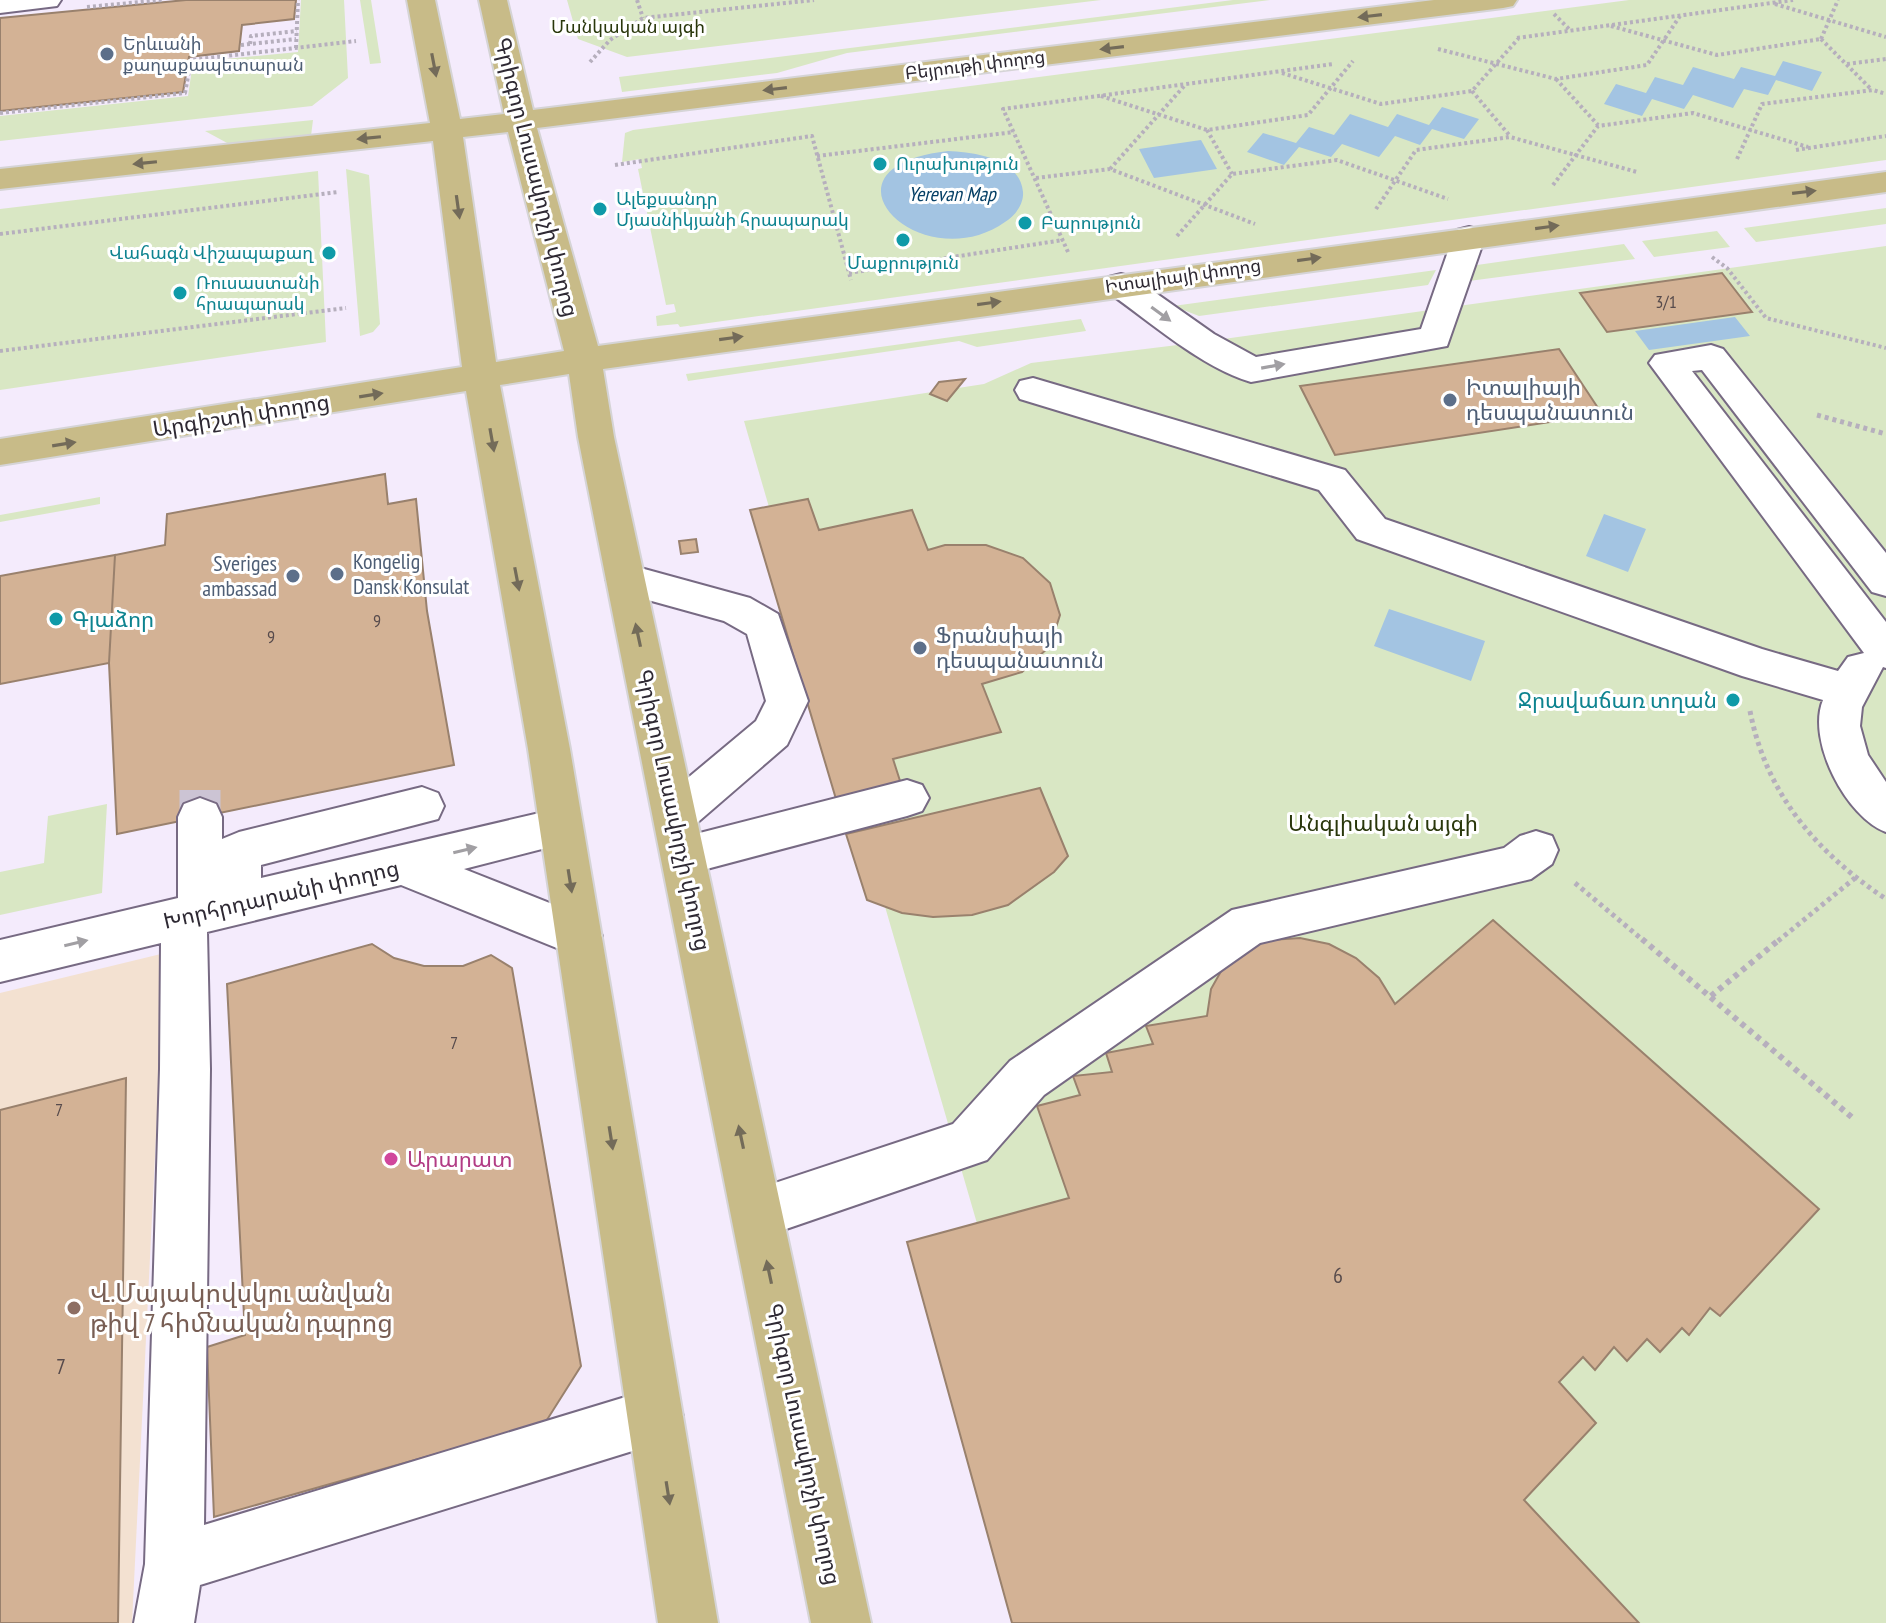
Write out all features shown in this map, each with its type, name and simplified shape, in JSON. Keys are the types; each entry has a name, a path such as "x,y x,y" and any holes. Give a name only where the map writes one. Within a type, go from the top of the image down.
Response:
{"main road":[{"path":"421,0 447,130 481,377 561,827 688,1623"},
{"name":"Գրիգոր Լուսավորչի փողոց","path":"493,0 520,120 584,360 596,437 841,1623"},
{"name":"Բեյրութի փողոց","path":"447,130 1503,0"},
{"path":"8,181 447,130"},
{"name":"Իտալիայի փողոց","path":"481,377 1121,285 1886,182"},
{"name":"Արգիշտի փողոց","path":"0,452 481,377"}],"street":[{"path":"0,5 47,0"},
{"path":"1121,285 1202,342 1251,370 1435,338 1469,237"},
{"path":"1886,581 1711,357 1667,363 1886,654 1863,670 1845,690 1838,717 1843,751 1862,787 1886,813"},
{"path":"1033,390 1332,480 1371,529 1757,664 1845,690"},
{"path":"626,579 736,609 764,625 787,701 772,733 679,835"},
{"path":"679,835 907,798"},
{"path":"208,911 239,851 422,806"},
{"path":"164,1623 174,1564 185,1085 208,911 200,817"},
{"name":"Խորհրդարանի փողոց","path":"0,961 561,827"},
{"path":"757,1213 969,1143 1027,1078 1248,925 1515,865 1536,850"},
{"path":"402,865 579,936"},
{"path":"174,1564 655,1416"}],"path":[{"path":"296,48 298,0"},
{"path":"637,0 643,18"},
{"path":"751,7 758,0"},
{"path":"590,62 610,40 643,18 814,0"},
{"path":"1821,39 1838,0"},
{"path":"739,2 741,8"},
{"path":"1770,3 1886,37"},
{"path":"1554,14 1570,31"},
{"path":"1437,49 1556,79 1647,65 1680,16"},
{"path":"1609,26 1717,55 1821,39"},
{"path":"250,44 251,36 297,31"},
{"path":"1277,71 1381,104 1472,91 1519,38"},
{"path":"241,45 296,39"},
{"path":"1821,39 1873,90"},
{"path":"0,113 185,93 191,60 356,41"},
{"path":"1846,64 1886,59"},
{"path":"1101,95 1207,130 1308,115 1353,61"},
{"path":"1556,79 1598,126"},
{"path":"1110,169 1186,84"},
{"path":"1737,159 1762,104 1873,90 1886,94"},
{"path":"1472,91 1510,137"},
{"path":"1003,109 1072,261"},
{"path":"1551,188 1598,126 1693,113 1809,148"},
{"path":"1207,130 1232,174"},
{"path":"817,156 1014,132"},
{"path":"615,165 812,136 853,285"},
{"path":"1373,215 1416,150 1510,137 1642,174"},
{"path":"1168,246 1232,174 1337,160 1457,202"},
{"path":"1036,178 1110,169 1258,225"},
{"path":"0,234 338,192"},
{"path":"849,273 1063,240"},
{"path":"1712,257 1727,268 1766,318 1886,348"},
{"path":"0,351 346,308"},
{"path":"1757,664 1750,713 1768,776 1814,840 1855,878 1886,899"},
{"path":"1536,850 1855,1120"},
{"path":"1711,996 1855,878"}],"shaded area":[{"name":"Վ.Մայակովսկու անվան թիվ 7 հիմնական դպրոց","path":"165,953 132,1623 0,1623 0,993"}],"green space":[{"path":"301,0 344,0 348,78 312,106 0,141 0,116 188,96 193,62 298,52"},
{"path":"360,0 371,0 381,63 370,64"},
{"name":"Մանկական այգի","path":"567,0 1101,0 627,57 578,39"},
{"path":"1233,0 1270,0 847,53 777,73 622,92 619,77"},
{"path":"1629,0 1886,0 1886,160 680,327 678,324 657,326 656,316 676,312 674,304 666,305 638,169 642,168 640,159 622,162 625,133 633,130"},
{"path":"313,120 311,136 229,144 205,131"},
{"path":"346,169 369,175 380,324 373,332 360,336"},
{"path":"318,171 326,342 0,390 0,209"},
{"path":"1886,208 1886,224 1756,242 1744,228"},
{"path":"1717,231 1730,247 1654,257 1642,241"},
{"path":"1624,244 1635,259 1469,281 1477,265"},
{"name":"Անգլիական այգի","path":"1886,246 1886,1623 1093,1623 744,421 984,384 1031,363"},
{"path":"1436,270 1428,285 1199,316 1173,306"},
{"path":"1081,319 1086,331 977,347 959,341 688,381 686,374"},
{"path":"100,497 100,504 0,522 0,515"},
{"path":"107,804 102,893 0,915 0,872 44,863 48,816"}],"water":[{"path":"1783,61 1822,72 1812,91 1776,80 1768,95 1744,89 1733,108 1693,95 1684,109 1652,99 1642,116 1604,104 1616,84 1646,93 1655,77 1683,85 1693,67 1734,79 1741,67 1775,76"},
{"path":"1442,107 1479,119 1464,139 1432,129 1420,145 1395,136 1379,157 1342,144 1331,157 1299,147 1284,165 1247,152 1263,133 1296,143 1309,127 1334,135 1350,114 1388,127 1397,114 1429,125"},
{"path":"1201,140 1217,169 1154,178 1139,149"},
{"name":"Yerevan Map","path":"948,151 982,155 1014,171 1023,196 1012,216 973,237 941,238 913,230 892,215 881,196 885,177 906,161"},
{"path":"1735,317 1750,336 1649,350 1635,331"},
{"path":"1604,514 1646,529 1628,572 1586,556"},
{"path":"1389,609 1485,641 1471,681 1374,646"}],"building":[{"name":"Երևւանի քաղաքապետարան","path":"186,0 296,0 294,19 242,25 239,51 189,57 183,92 0,111 0,18"},
{"path":"1722,273 1752,312 1607,332 1580,293"},
{"name":"Իտալիայի դեսպանատուն","path":"1559,349 1602,414 1335,455 1300,386"},
{"path":"965,379 947,401 930,394 939,382"},
{"path":"385,474 388,504 416,499 427,611 454,765 117,834 109,663 115,555 165,545 167,514"},
{"name":"Ֆրանսիայի դեսպանատուն","path":"808,499 819,530 912,510 928,550 945,545 986,545 1023,558 1050,583 1060,615 1050,646 1022,672 982,684 1001,732 893,759 901,784 836,799 750,510"},
{"path":"696,539 698,552 681,554 679,541"},
{"name":"Գլաձոր","path":"115,555 109,663 0,684 0,576"},
{"path":"1040,788 1068,856 1054,872 1008,905 972,915 933,917 902,913 867,900 846,834"},
{"path":"1493,920 1819,1209 1720,1316 1710,1308 1689,1335 1682,1328 1660,1352 1647,1339 1627,1361 1614,1347 1595,1370 1583,1357 1559,1382 1596,1423 1524,1500 1639,1623 1012,1623 907,1242 1069,1198 1037,1106 1080,1095 1073,1076 1112,1072 1106,1053 1153,1044 1146,1026 1207,1016 1211,989 1224,966 1245,949 1270,940 1300,938 1329,944 1356,958 1379,978 1395,1004"},
{"name":"Արարատ","path":"372,944 394,958 424,966 463,966 491,955 512,968 581,1366 545,1423 214,1517 207,1347 245,1335 227,984"},
{"name":"Վ.Մայակովսկու անվան թիվ 7 հիմնական դպրոց","path":"126,1078 118,1623 0,1623 0,1110"}],"tunnel":[{"path":"200,790 200,817"}],"place":[{"name":"Երևւանի քաղաքապետարան","path":"107,54"},
{"name":"Ուրախություն","path":"880,164"},
{"name":"Ալեքսանդր Մյասնիկյանի հրապարակ","path":"600,209"},
{"name":"Բարություն","path":"1025,223"},
{"name":"Մաքրություն","path":"903,240"},
{"name":"Վահագն Վիշապաքաղ","path":"329,253"},
{"name":"Ռուսաստանի հրապարակ","path":"180,293"},
{"name":"Իտալիայի դեսպանատուն","path":"1450,400"},
{"name":"Kongelig Dansk Konsulat","path":"337,574"},
{"name":"Sveriges ambassad","path":"293,576"},
{"name":"Գլաձոր","path":"56,619"},
{"name":"Ֆրանսիայի դեսպանատուն","path":"920,648"},
{"name":"Ջրավաճառ տղան","path":"1733,700"},
{"name":"Արարատ","path":"391,1159"},
{"name":"Վ.Մայակովսկու անվան թիվ 7 հիմնական դպրոց","path":"74,1308"}]}
